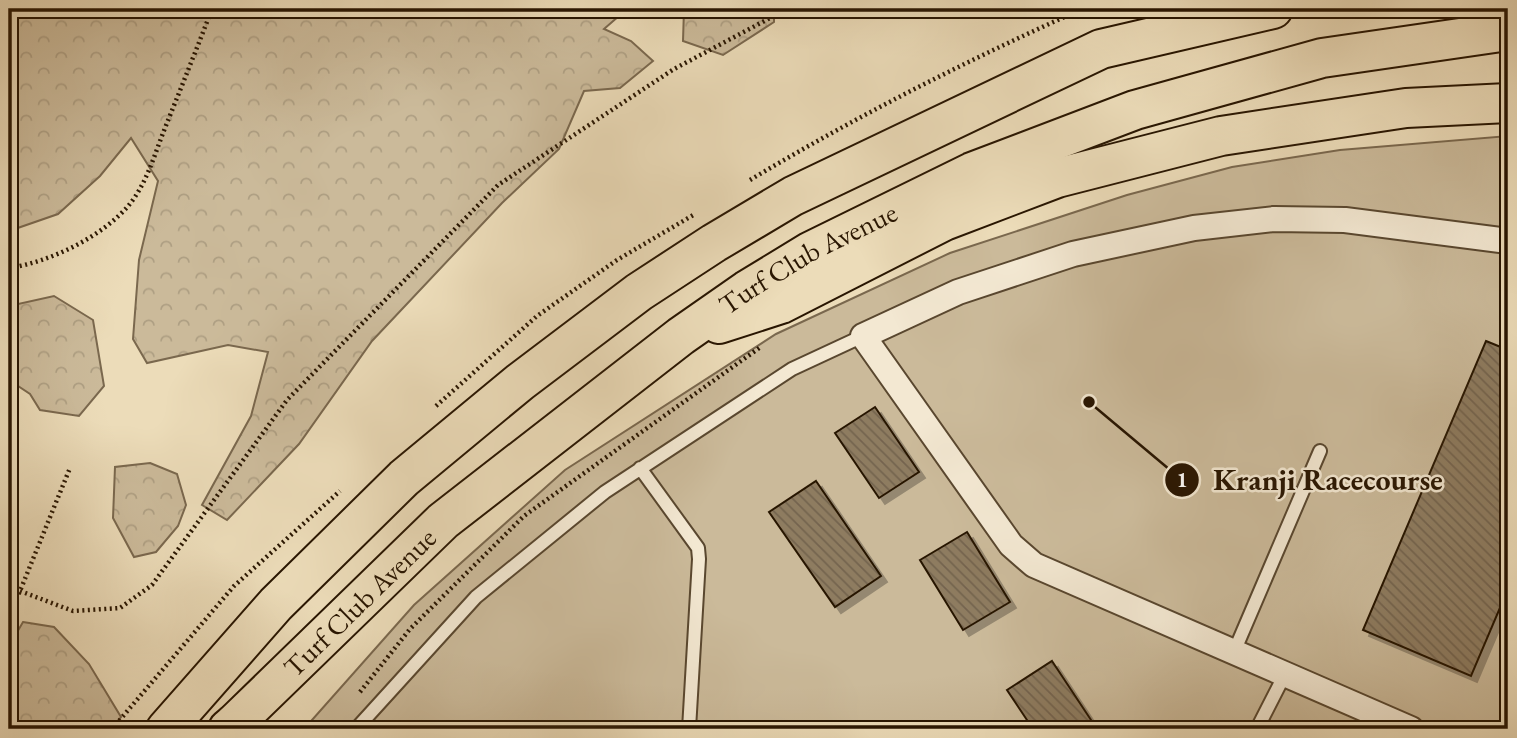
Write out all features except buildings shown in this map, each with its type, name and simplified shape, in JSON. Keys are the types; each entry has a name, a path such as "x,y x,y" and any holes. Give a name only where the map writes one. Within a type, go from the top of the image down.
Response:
{"main road":[{"path":"1101,49 1180,9"},
{"name":"Turf Club Avenue","path":"166,729 276,604 404,478 520,382 639,292 714,243 793,197 1101,49 1273,9"},
{"name":"Turf Club Avenue","path":"231,728 443,521 681,336 747,290 824,244 972,172 1135,110 1322,58 1508,31"},
{"path":"681,336 781,304 944,221 1057,178 1221,136 1406,108 1508,103"}],"street":[{"path":"1411,729 1034,565 1011,545 863,336 958,292 1073,254 1194,228 1274,219 1345,219 1508,241"}],"lane":[{"path":"356,729 476,597 605,492 792,369 863,336"},
{"path":"1234,652 1320,451"},
{"path":"640,468 698,548 690,729"},
{"path":"1258,729 1285,674"}],"path":[{"path":"9,268 22,266 76,245 106,228 130,204 146,177 212,9"},
{"path":"20,591 73,611 120,608 152,585 286,400 498,185 674,69 787,9"},
{"path":"9,614 71,468"}],"green space":[{"path":"9,9 627,9 604,29 631,41 653,61 620,88 584,91 559,149 502,203 372,341 299,444 227,520 202,505 251,416 268,352 228,345 147,363 133,339 139,260 158,181 131,138 100,176 58,214 9,231"},
{"path":"684,9 774,9 774,22 723,55 683,41"},
{"path":"1508,136 1508,729 304,729 414,605 565,470 776,334 950,253 1127,195 1232,167 1340,150"},
{"path":"54,296 93,320 104,386 79,416 40,410 30,394 9,380 9,306"},
{"path":"150,463 177,474 186,505 178,526 156,552 134,557 113,518 115,467"},
{"path":"23,622 54,627 89,664 121,717 112,729 9,729 9,646"}],"place":[{"name":"Kranji Racecourse","path":"1089,402"}]}
